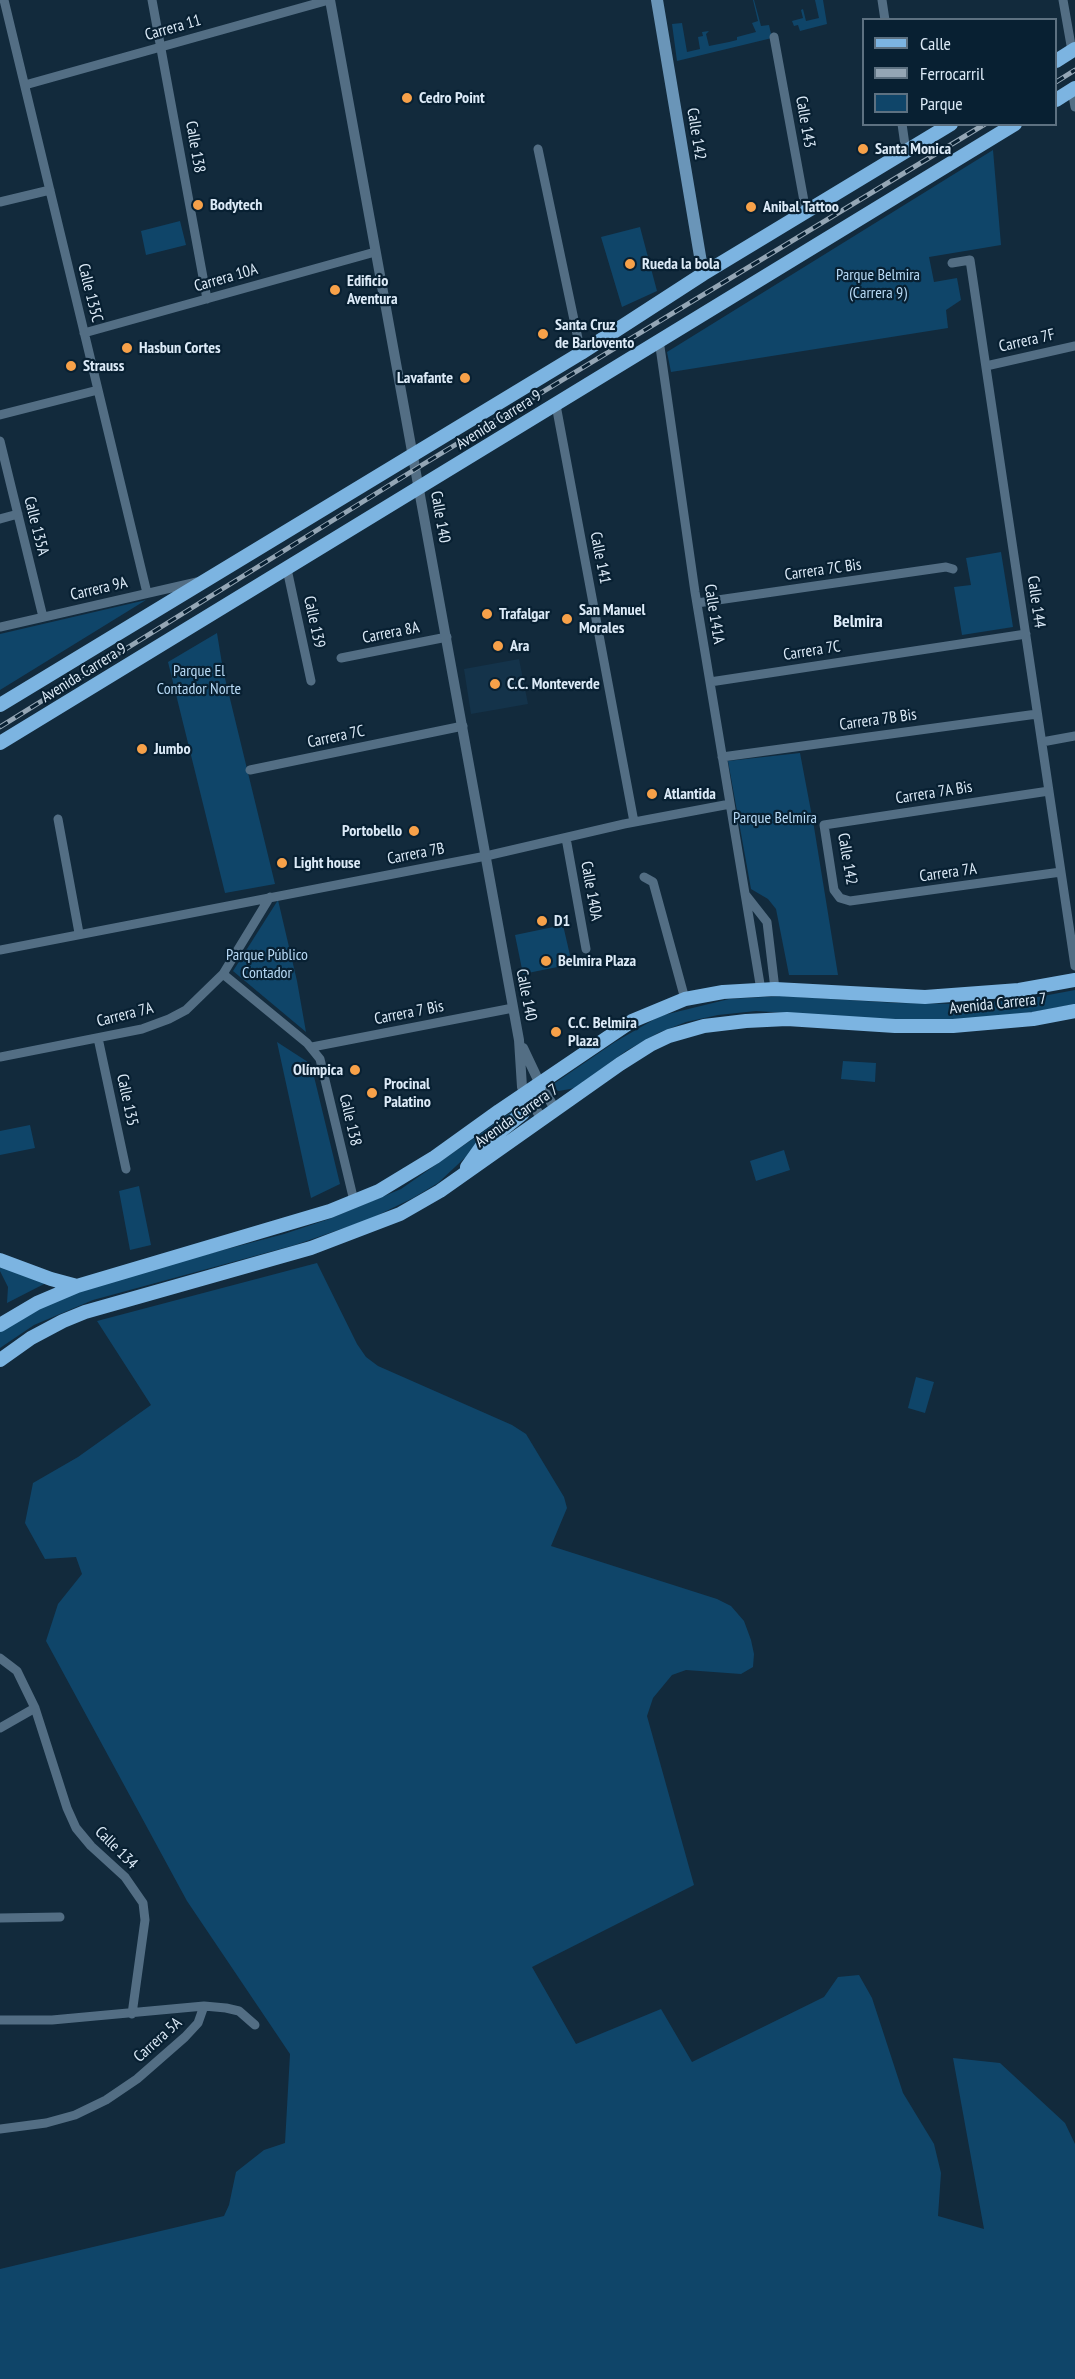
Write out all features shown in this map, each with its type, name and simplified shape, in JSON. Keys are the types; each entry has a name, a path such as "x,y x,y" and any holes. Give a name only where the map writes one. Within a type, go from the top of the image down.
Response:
{"main road":[{"name":"Calle 142","path":"657,0 703,274"},
{"path":"1057,60 1074,50"},
{"path":"1057,99 1074,89"},
{"name":"Avenida Carrera 9","path":"0,705 580,353 703,274 948,126"},
{"name":"Avenida Carrera 9","path":"0,743 1012,126"},
{"name":"Avenida Carrera 7","path":"0,1325 37,1304 77,1286 330,1211 354,1201 407,1175 528,1098 540,1084 632,1021 685,999 723,992 768,989 926,997 1019,990 1075,980"},
{"name":"Avenida Carrera 7","path":"0,1360 31,1338 85,1312 311,1248 377,1225 417,1206 555,1109 650,1045 669,1036 704,1026 746,1021 787,1019 895,1026 953,1026 1033,1019 1075,1011"},
{"path":"462,1174 482,1146 518,1118 528,1098"},
{"path":"0,1260 77,1286"}],"street":[{"name":"Calle 135C","path":"4,0 147,593"},
{"name":"Calle 138","path":"152,0 207,299"},
{"name":"Carrera 11","path":"25,85 329,0"},
{"name":"Calle 140","path":"329,0 420,488 519,1040 522,1083 528,1098 542,1119"},
{"path":"882,0 885,18"},
{"path":"1063,0 1074,50"},
{"name":"Calle 143","path":"774,37 806,212"},
{"path":"1074,89 1075,107"},
{"path":"902,126 906,152"},
{"path":"538,149 580,353"},
{"path":"0,202 50,190"},
{"name":"Carrera 10A","path":"84,333 375,252"},
{"name":"Calle 144","path":"952,263 970,260 1075,966"},
{"name":"Calle 141A","path":"659,340 697,603 744,892 768,989"},
{"name":"Carrera 7F","path":"986,366 1075,346"},
{"path":"0,415 98,390"},
{"name":"Calle 141","path":"556,405 634,822"},
{"name":"Calle 135A","path":"0,441 43,617"},
{"path":"0,519 18,514"},
{"name":"Carrera 7C Bis","path":"697,603 946,567 953,569"},
{"name":"Calle 139","path":"287,569 311,681"},
{"name":"Carrera 9A","path":"0,627 204,580"},
{"name":"Carrera 7C","path":"710,682 1026,634"},
{"name":"Carrera 8A","path":"341,658 447,637"},
{"name":"Carrera 7B Bis","path":"722,758 1037,714"},
{"name":"Carrera 7C","path":"250,770 463,726"},
{"path":"1042,742 1075,736"},
{"name":"Carrera 7A Bis","path":"824,825 1049,791"},
{"name":"Carrera 7B","path":"0,950 486,856 634,822 730,804"},
{"path":"58,819 79,933"},
{"name":"Calle 142","path":"824,825 834,890 840,898"},
{"name":"Calle 140A","path":"566,838 586,949"},
{"name":"Carrera 7A","path":"840,898 849,901 1061,872"},
{"path":"644,877 653,882 685,999"},
{"name":"Calle 141A","path":"744,892 767,922 768,989"},
{"name":"Carrera 7A","path":"0,1057 142,1029 186,1010 224,974 270,897"},
{"path":"224,974 312,1047"},
{"name":"Carrera 7 Bis","path":"312,1047 513,1008"},
{"name":"Calle 135","path":"98,1038 126,1169"},
{"name":"Calle 140","path":"519,1040 555,1109"},
{"name":"Calle 138","path":"312,1047 322,1067 354,1201"},
{"name":"Calle 134","path":"0,1658 17,1671 35,1708 67,1808 76,1828 91,1846 125,1877 143,1903 145,1920 132,2014"},
{"path":"0,1728 35,1708"},
{"path":"0,1918 60,1917"},
{"path":"204,2006 226,2008 238,2012 255,2025"},
{"name":"Carrera 5A","path":"0,2020 52,2020 204,2006 198,2023 185,2037 137,2079 106,2100 75,2115 46,2123 0,2129"}],"shaded area":[{"name":"C.C. Monteverde","path":"519,659 528,704 471,714 464,669"}],"green space":[{"path":"753,0 761,26 769,25 772,38 677,61 672,24 682,23 687,52 700,49 698,37 703,36 702,32 709,31 706,34 709,46 737,40 737,37 756,32 752,23 758,21"},
{"path":"815,0 823,0 827,24 800,31 798,25 794,26 792,21 803,18 801,10 803,9 806,21 819,18"},
{"name":"Parque Belmira (Carrera 9)","path":"993,150 1001,245 929,257 934,282 957,278 961,300 946,310 948,328 671,372 667,352"},
{"path":"180,221 186,245 146,255 141,231"},
{"name":"Rueda la bola","path":"640,227 657,291 622,307 601,237"},
{"path":"1001,552 1013,627 962,635 954,587 971,585 966,558"},
{"path":"146,600 0,690 0,634"},
{"name":"Parque El Contador Norte","path":"217,633 223,670 275,884 225,893 168,662"},
{"name":"Parque Belmira","path":"800,753 838,975 789,975 776,909 768,899 751,889 728,761"},
{"name":"Parque Público Contador","path":"278,900 297,981 306,1032 233,971"},
{"path":"563,925 572,964 523,974 515,935"},
{"path":"1075,990 1075,1004 1033,1012 962,1020 879,1019 756,1011 718,1015 686,1022 658,1033 626,1051 575,1088 559,1091 549,1087 615,1042 660,1016 729,999 782,996 897,1003 965,1004 1027,999"},
{"path":"277,1042 311,1064 340,1184 311,1198"},
{"path":"843,1061 876,1063 875,1082 841,1079"},
{"path":"520,1106 438,1183 370,1219 295,1245 93,1300 34,1325 0,1348 0,1330 35,1309 70,1294 151,1269 284,1234 329,1219 401,1189"},
{"path":"30,1125 35,1148 0,1155 0,1131"},
{"path":"784,1150 790,1170 756,1181 750,1161"},
{"path":"139,1186 151,1245 130,1250 119,1191"},
{"path":"317,1263 357,1344 366,1357 378,1366 512,1425 526,1434 564,1497 567,1508 551,1546 717,1599 731,1606 744,1621 751,1640 754,1654 753,1667 741,1674 686,1670 672,1675 653,1698 647,1716 694,1885 532,1967 576,2044 661,2009 692,2062 824,1997 838,1977 859,1975 872,1998 903,2093 934,2144 941,2173 938,2216 984,2229 953,2058 1000,2063 1065,2123 1075,2144 1075,2379 0,2379 0,2269 224,2216 229,2205 236,2172 264,2150 285,2143 290,2054 187,1901 46,1641 58,1604 82,1574 76,1557 45,1559 25,1523 33,1483 78,1457 151,1405 97,1321"},
{"path":"0,1265 46,1283 7,1303 8,1287 0,1271"},
{"path":"916,1377 934,1382 925,1413 908,1408"}],"railway":[{"path":"1057,81 1075,70"},
{"path":"0,727 422,465 982,126"}],"place":[{"name":"Cedro Point","path":"407,98"},
{"name":"Santa Monica","path":"863,149"},
{"name":"Bodytech","path":"198,205"},
{"name":"Anibal Tattoo","path":"751,207"},
{"name":"Rueda la bola","path":"630,264"},
{"name":"Edificio Aventura","path":"335,290"},
{"name":"Santa Cruz de Barlovento","path":"543,334"},
{"name":"Hasbun Cortes","path":"127,348"},
{"name":"Strauss","path":"71,366"},
{"name":"Lavafante","path":"465,378"},
{"name":"Trafalgar","path":"487,614"},
{"name":"San Manuel Morales","path":"567,619"},
{"name":"Ara","path":"498,646"},
{"name":"C.C. Monteverde","path":"495,684"},
{"name":"Jumbo","path":"142,749"},
{"name":"Atlantida","path":"652,794"},
{"name":"Portobello","path":"414,831"},
{"name":"Light house","path":"282,863"},
{"name":"D1","path":"542,921"},
{"name":"Belmira Plaza","path":"546,961"},
{"name":"C.C. Belmira Plaza","path":"556,1032"},
{"name":"Olímpica","path":"355,1070"},
{"name":"Procinal Palatino","path":"372,1093"}],"district":[{"name":"Belmira","path":"858,622"}]}
